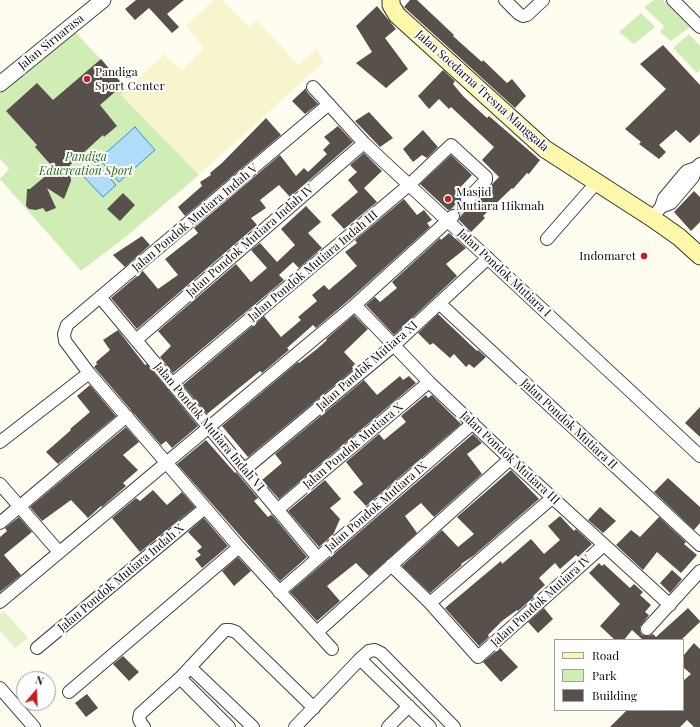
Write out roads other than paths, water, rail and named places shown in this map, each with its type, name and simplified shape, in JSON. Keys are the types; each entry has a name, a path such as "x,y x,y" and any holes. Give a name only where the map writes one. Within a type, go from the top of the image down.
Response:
{"main road":[{"name":"Jalan Soedarna Tresna Manggala","path":"391,0 391,5 397,15 545,149 597,182 656,213 679,238 700,256"}],"street":[{"name":"Jalan Sirnarasa","path":"0,83 103,0"},
{"path":"505,0 523,16 527,15 543,0"},
{"path":"673,0 700,27"},
{"name":"Jalan Pondok Mutiara I","path":"313,86 364,143 409,185 451,219 488,258 700,456"},
{"name":"Jalan Pondok Mutiara Indah V","path":"89,373 65,341 64,334 67,325 329,104"},
{"name":"Jalan Pondok Mutiara Indah IV","path":"136,340 364,143"},
{"name":"Jalan Pondok Mutiara Indah III","path":"172,384 409,185 451,145 486,177 486,180 468,200"},
{"path":"656,213 664,198 682,184 687,171 698,166"},
{"path":"546,239 597,182"},
{"path":"0,602 355,305 451,219"},
{"name":"Jalan Pandok Mutiara XI","path":"244,470 393,346 488,258"},
{"name":"Jalan Pondok Mutiara Indah VI","path":"100,297 317,558"},
{"name":"Jalan Pondok Mutiara II","path":"439,303 700,546"},
{"name":"Jalan Pondok Mutiara III","path":"355,305 429,382 552,498 670,605"},
{"path":"0,442 89,373 239,547 332,649"},
{"name":"Jalan Pondok Mutiara X","path":"277,510 429,382"},
{"path":"0,523 127,416"},
{"name":"Jalan Pondok Mutiara IX","path":"279,592 473,423"},
{"path":"316,632 510,459"},
{"path":"0,484 59,552"},
{"path":"391,565 430,603 552,498"},
{"name":"Jalan Pondok Mutiara Indah X","path":"37,648 205,508"},
{"name":"Jalan Pondok Mutiara IV","path":"430,603 478,657 604,545"},
{"path":"69,692 239,547"},
{"path":"647,629 700,571"},
{"path":"144,727 139,718 140,714 180,678 225,630 236,632 314,708"},
{"path":"295,727 360,659 369,651 375,650 381,653 454,727"},
{"path":"360,659 430,727"},
{"path":"190,667 253,727"},
{"path":"180,678 229,727"},
{"path":"0,688 34,727"},
{"path":"388,727 408,706"}],"water":[{"path":"135,127 155,150 119,182 99,159"},
{"path":"98,165 116,185 103,197 84,177"}],"tunnel":[{"path":"453,216 467,200"}],"place":[{"name":"Pandiga Sport Center","path":"87,79"},
{"name":"Masjid Mutiara Hikmah","path":"448,199"},
{"name":"Indomaret","path":"644,256"}],"park label":[{"name":"Pandiga Educreation Sport","path":"86,164"}]}
